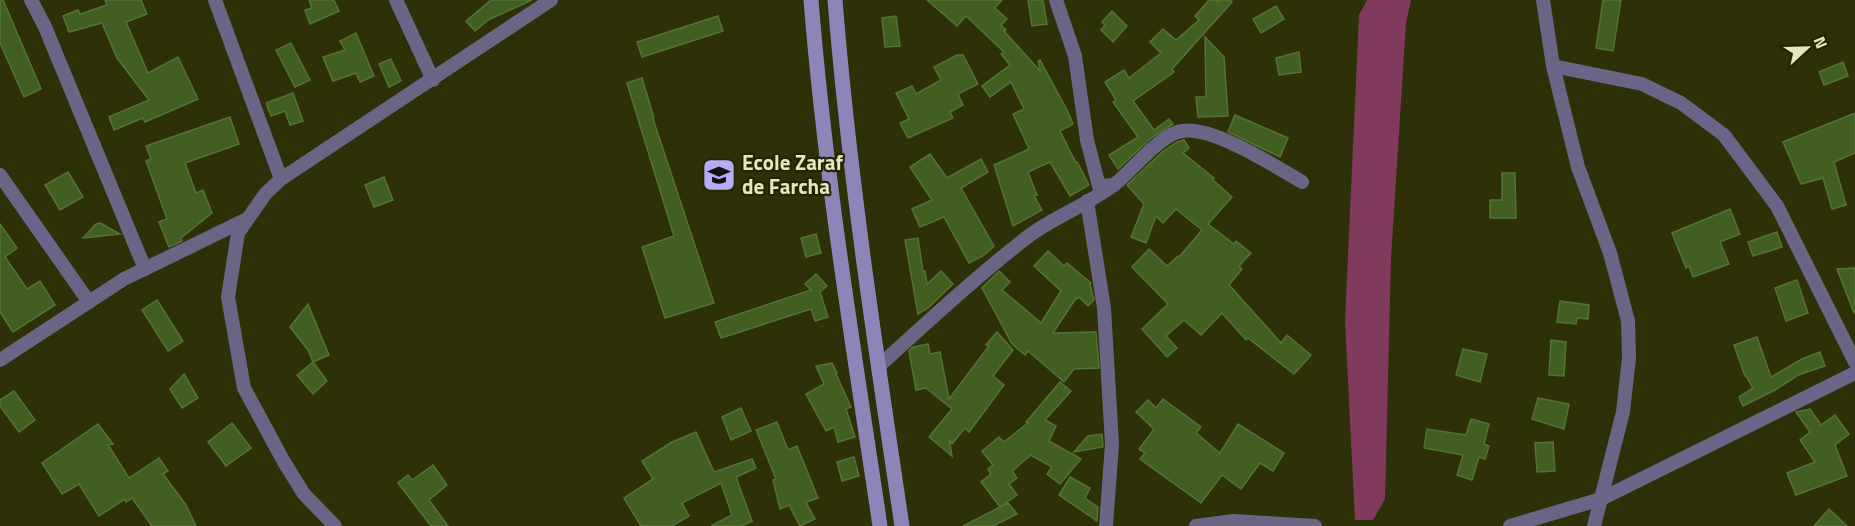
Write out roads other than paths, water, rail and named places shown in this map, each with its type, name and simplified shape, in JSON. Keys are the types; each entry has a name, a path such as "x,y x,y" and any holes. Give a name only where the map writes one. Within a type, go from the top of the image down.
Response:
{"street":[{"path":"31,0 45,27 145,269"},
{"path":"215,0 281,179"},
{"path":"396,0 433,80"},
{"path":"335,526 304,494 244,388 228,297 238,233 266,193 281,179 551,0"},
{"path":"811,0 818,94 880,526"},
{"path":"835,0 842,92 859,232 902,526"},
{"path":"1056,0 1075,56 1087,140 1098,186 1114,185"},
{"path":"1543,0 1553,66 1578,167 1610,253 1628,321 1629,358 1623,412 1594,526"},
{"path":"1553,66 1642,84 1681,103 1724,135 1777,206 1855,362"},
{"path":"818,94 842,92"},
{"path":"878,367 944,307 1028,237 1114,185 1166,137 1183,130 1208,133 1263,159 1302,182"},
{"path":"0,175 89,302"},
{"path":"1086,201 1104,308 1112,444 1106,526"},
{"path":"0,360 124,279 248,219"},
{"path":"1510,526 1601,499 1855,372"},
{"path":"1196,526 1233,521 1315,526"}],"place":[{"name":"Ecole Zaraf de Farcha","path":"719,175"}]}
